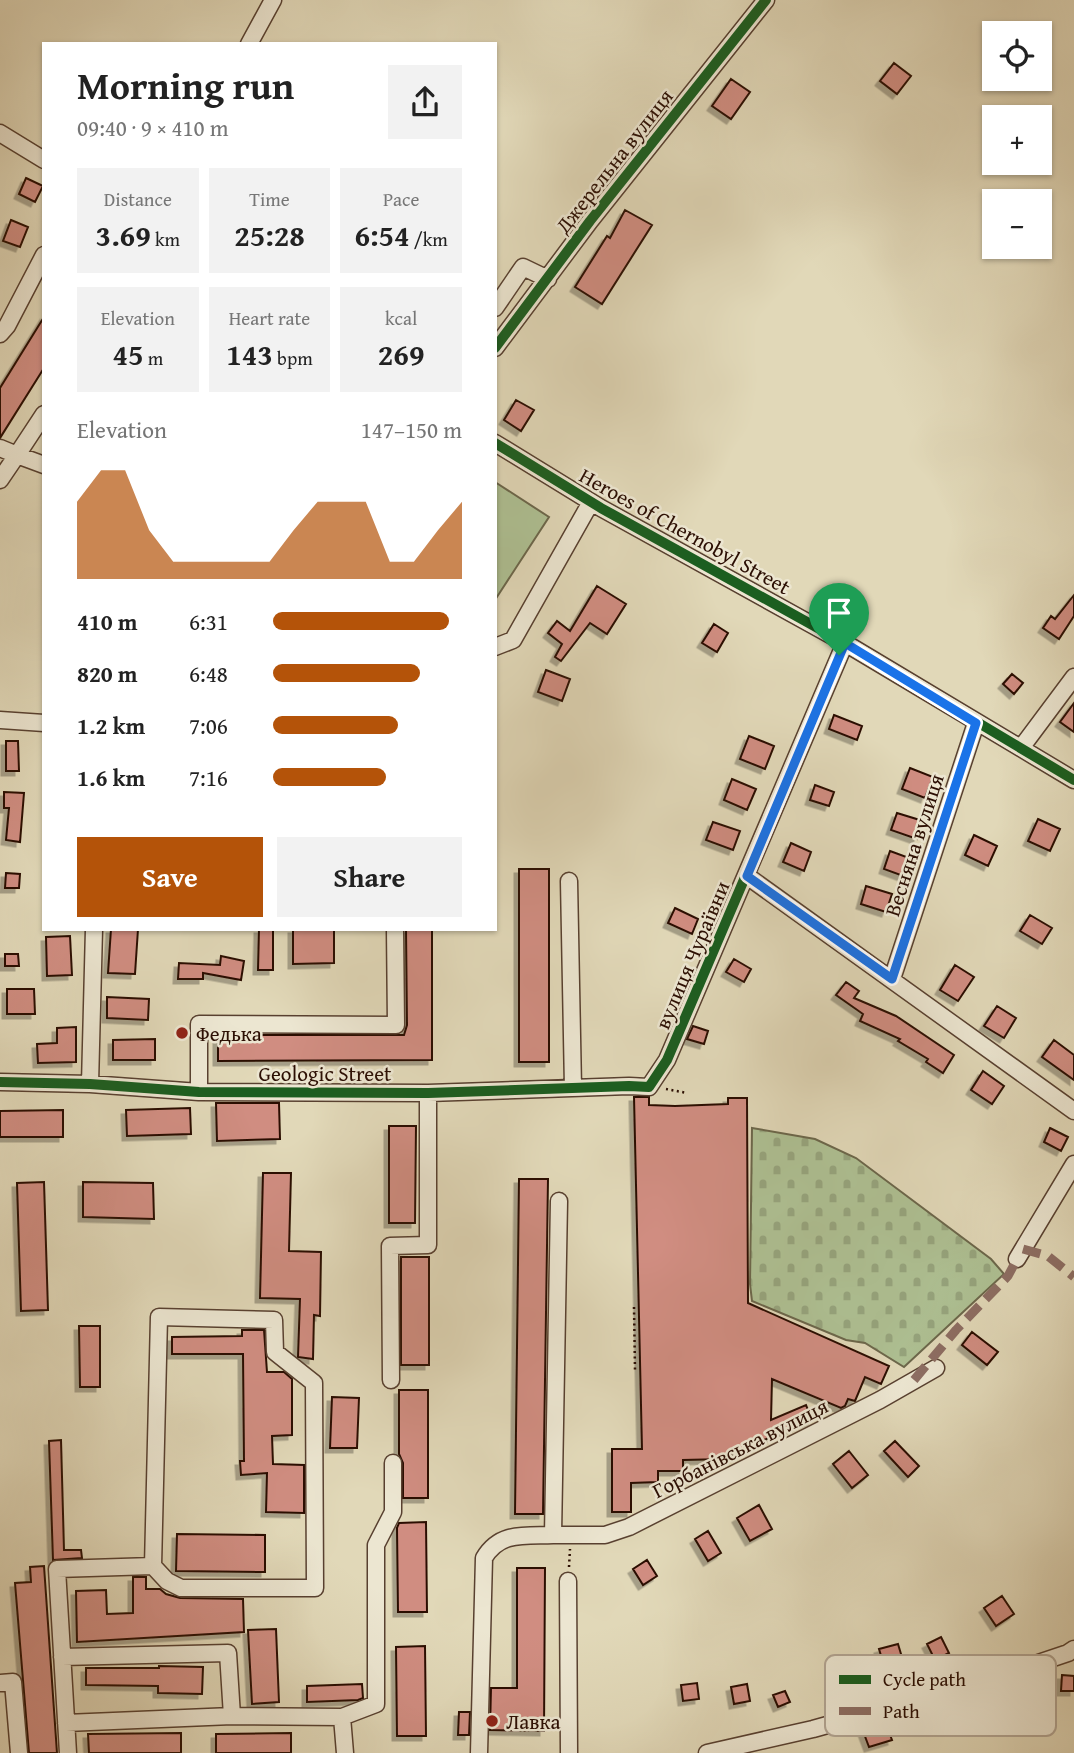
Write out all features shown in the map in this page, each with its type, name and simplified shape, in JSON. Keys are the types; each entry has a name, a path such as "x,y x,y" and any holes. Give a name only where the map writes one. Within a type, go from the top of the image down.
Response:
{"street":[{"name":"Джерельна вулиця","path":"497,345 590,221 766,0"},
{"path":"250,42 270,2"},
{"path":"0,133 42,159"},
{"path":"0,334 20,303 42,259"},
{"path":"501,289 523,267 548,279"},
{"path":"0,480 42,417"},
{"name":"Heroes of Chernobyl Street","path":"497,444 591,502 845,643 1074,780"},
{"path":"0,448 42,465"},
{"path":"497,646 513,640 591,502"},
{"name":"вулиця Чураївни","path":"649,1087 667,1060 845,643"},
{"path":"1021,748 1074,677"},
{"path":"0,720 42,723"},
{"name":"Весняна вулиця","path":"892,979 976,723"},
{"path":"747,876 1074,1111"},
{"path":"569,881 573,1088"},
{"path":"90,1084 94,931"},
{"path":"199,1092 198,1024 396,1025 395,931"},
{"name":"Geologic Street","path":"0,1082 90,1084 199,1092 428,1093 649,1087"},
{"path":"391,1380 390,1246 428,1245 428,1093"},
{"path":"1017,1259 1074,1164"},
{"path":"553,1535 559,1201"},
{"path":"68,1753 57,1569 153,1566 167,1581 181,1588 315,1588 314,1383 275,1352 274,1320 159,1317 153,1566"},
{"name":"Горбанівська вулиця","path":"479,1753 484,1558 491,1546 504,1539 605,1535 629,1527 880,1401 936,1367"},
{"path":"66,1723 232,1716 342,1717 376,1704 376,1545 393,1512 393,1463"},
{"path":"568,1581 569,1753"},
{"path":"62,1657 228,1653 232,1716"},
{"path":"0,1683 13,1682 19,1753"},
{"path":"342,1717 345,1753"},
{"path":"707,1753 825,1726"}],"path":[{"path":"649,1087 687,1093"},
{"path":"634,1307 635,1370"},
{"path":"568,1581 570,1535"}],"green space":[{"path":"497,483 549,517 497,597"},
{"path":"752,1128 815,1139 856,1158 991,1259 1004,1274 904,1367 865,1343 846,1340 752,1301"}],"building":[{"path":"894,63 911,76 897,94 880,81"},
{"path":"731,79 750,92 731,119 712,106"},
{"path":"26,178 42,186 35,202 19,194"},
{"path":"625,210 652,225 602,304 575,287 607,236 610,238"},
{"path":"11,220 28,227 20,247 3,241"},
{"path":"42,320 42,371 0,438 0,388"},
{"path":"516,400 534,410 521,431 504,420"},
{"path":"597,586 626,604 607,634 590,623 561,661 555,657 562,644 548,633 557,621 570,631"},
{"path":"1074,595 1074,616 1059,639 1043,628 1051,616 1055,619"},
{"path":"714,624 728,633 717,652 702,643"},
{"path":"546,670 570,679 562,701 538,692"},
{"path":"1012,674 1023,683 1014,694 1003,684"},
{"path":"1074,703 1074,732 1060,722"},
{"path":"834,715 862,726 857,740 829,729"},
{"path":"749,736 774,746 765,769 740,759"},
{"path":"6,741 18,741 19,771 6,771"},
{"path":"910,768 933,777 925,798 902,789"},
{"path":"732,779 756,789 747,810 724,800"},
{"path":"815,785 834,792 829,806 810,800"},
{"path":"4,792 24,793 20,842 6,840 9,808 4,808"},
{"path":"897,813 923,821 917,839 891,830"},
{"path":"1038,819 1060,829 1050,851 1028,841"},
{"path":"713,822 740,831 733,850 706,840"},
{"path":"974,835 997,846 988,866 965,855"},
{"path":"791,843 811,852 804,871 783,862"},
{"path":"890,851 912,859 906,877 884,869"},
{"path":"519,869 549,869 549,1062 519,1062"},
{"path":"6,873 20,874 19,888 5,888"},
{"path":"866,886 892,894 886,912 861,904"},
{"path":"675,908 698,919 692,934 668,923"},
{"path":"1030,915 1052,928 1042,944 1020,931"},
{"path":"111,931 138,931 135,974 108,973"},
{"path":"259,931 273,931 273,970 258,970"},
{"path":"293,931 334,931 334,963 293,964"},
{"path":"406,931 432,931 432,1060 218,1061 218,1035 404,1035 407,1025"},
{"path":"70,936 72,975 47,976 46,937"},
{"path":"5,954 18,954 19,966 5,966"},
{"path":"221,956 244,961 241,980 203,973 203,979 178,979 179,963 220,965"},
{"path":"734,959 751,969 744,982 726,972"},
{"path":"955,965 974,977 958,1001 940,990"},
{"path":"846,982 859,991 854,998 896,1016 954,1055 943,1073 926,1062 928,1059 898,1041 900,1039 860,1021 863,1014 836,995"},
{"path":"7,989 34,989 35,1014 7,1014"},
{"path":"107,997 149,999 148,1020 107,1018"},
{"path":"997,1006 1016,1018 1004,1038 984,1026"},
{"path":"693,1026 708,1031 704,1044 687,1039"},
{"path":"76,1027 76,1062 38,1063 37,1044 57,1043 57,1028"},
{"path":"155,1039 155,1060 113,1060 113,1040"},
{"path":"1054,1040 1074,1055 1074,1080 1042,1057"},
{"path":"983,1071 1004,1086 992,1104 971,1090"},
{"path":"634,1097 649,1097 649,1105 675,1106 728,1104 728,1098 747,1098 748,1303 889,1366 881,1384 865,1377 855,1401 848,1399 841,1408 772,1379 771,1420 806,1405 812,1420 726,1456 726,1459 683,1460 683,1471 658,1471 658,1482 631,1483 631,1512 612,1512 612,1449 642,1449"},
{"path":"216,1103 279,1103 280,1139 217,1141"},
{"path":"190,1108 191,1134 127,1136 126,1110"},
{"path":"63,1110 63,1137 0,1137 0,1111"},
{"path":"389,1126 416,1126 415,1223 389,1223"},
{"path":"1050,1128 1068,1137 1061,1151 1044,1142"},
{"path":"263,1173 291,1173 289,1251 321,1252 320,1316 314,1315 313,1359 298,1357 300,1299 260,1298"},
{"path":"519,1179 548,1179 543,1514 515,1514"},
{"path":"44,1182 48,1310 21,1311 17,1183"},
{"path":"83,1182 153,1183 154,1219 83,1217"},
{"path":"401,1257 429,1257 429,1365 401,1365"},
{"path":"79,1326 100,1326 100,1387 80,1387"},
{"path":"242,1330 264,1330 267,1372 284,1372 292,1379 292,1435 272,1436 273,1464 304,1465 304,1513 266,1512 267,1473 241,1475 240,1461 244,1461 243,1354 172,1354 172,1337 242,1336"},
{"path":"972,1332 998,1352 987,1365 962,1345"},
{"path":"399,1390 428,1390 428,1498 403,1498 403,1463 399,1454"},
{"path":"332,1397 359,1398 357,1448 330,1448"},
{"path":"61,1440 64,1550 81,1550 82,1558 53,1560 49,1441"},
{"path":"895,1441 919,1466 908,1477 884,1451"},
{"path":"849,1451 868,1475 852,1488 833,1464"},
{"path":"759,1505 772,1529 750,1541 737,1518"},
{"path":"426,1522 427,1612 398,1612 397,1528 399,1523"},
{"path":"708,1531 721,1553 708,1561 695,1539"},
{"path":"177,1534 265,1535 265,1572 176,1571"},
{"path":"647,1560 657,1576 643,1585 633,1569"},
{"path":"44,1566 57,1753 29,1753 15,1583 31,1582 30,1567"},
{"path":"517,1568 545,1568 544,1731 490,1730 491,1688 517,1688"},
{"path":"133,1577 146,1577 146,1589 160,1589 180,1598 243,1599 244,1632 77,1642 76,1591 106,1590 107,1614 133,1613"},
{"path":"1002,1596 1014,1614 996,1626 984,1608"},
{"path":"276,1629 279,1702 252,1704 248,1630"},
{"path":"941,1637 949,1653 932,1655 927,1644"},
{"path":"898,1644 901,1655 881,1655 879,1649"},
{"path":"425,1646 426,1736 397,1736 396,1647"},
{"path":"203,1667 202,1694 158,1693 158,1686 86,1685 86,1668"},
{"path":"1062,1675 1074,1676 1074,1691 1061,1691"},
{"path":"697,1683 699,1699 683,1701 681,1685"},
{"path":"362,1684 363,1698 358,1700 307,1702 307,1686"},
{"path":"747,1684 750,1701 734,1704 731,1687"},
{"path":"785,1691 790,1702 778,1707 773,1695"},
{"path":"459,1712 470,1712 469,1735 458,1735"},
{"path":"181,1733 181,1753 89,1753 88,1734"},
{"path":"291,1733 291,1753 216,1753 216,1734"},
{"path":"865,1736 890,1736 892,1740 869,1747"}],"marked path":[{"path":"1023,1249 1048,1256 1074,1277"},
{"path":"914,1380 956,1330 1008,1276 1017,1259"}],"cycle path":[{"path":"497,345 590,221 766,0"},
{"path":"497,444 601,508 845,643 1074,780"},
{"path":"0,1082 90,1084 199,1092 428,1093 649,1087 667,1060 845,643"}],"place":[{"name":"Федька","path":"182,1033"},
{"name":"Лавка","path":"492,1721"}],"route":[{"path":"845,643 976,723 892,979 747,876 839,655 845,643"}]}
